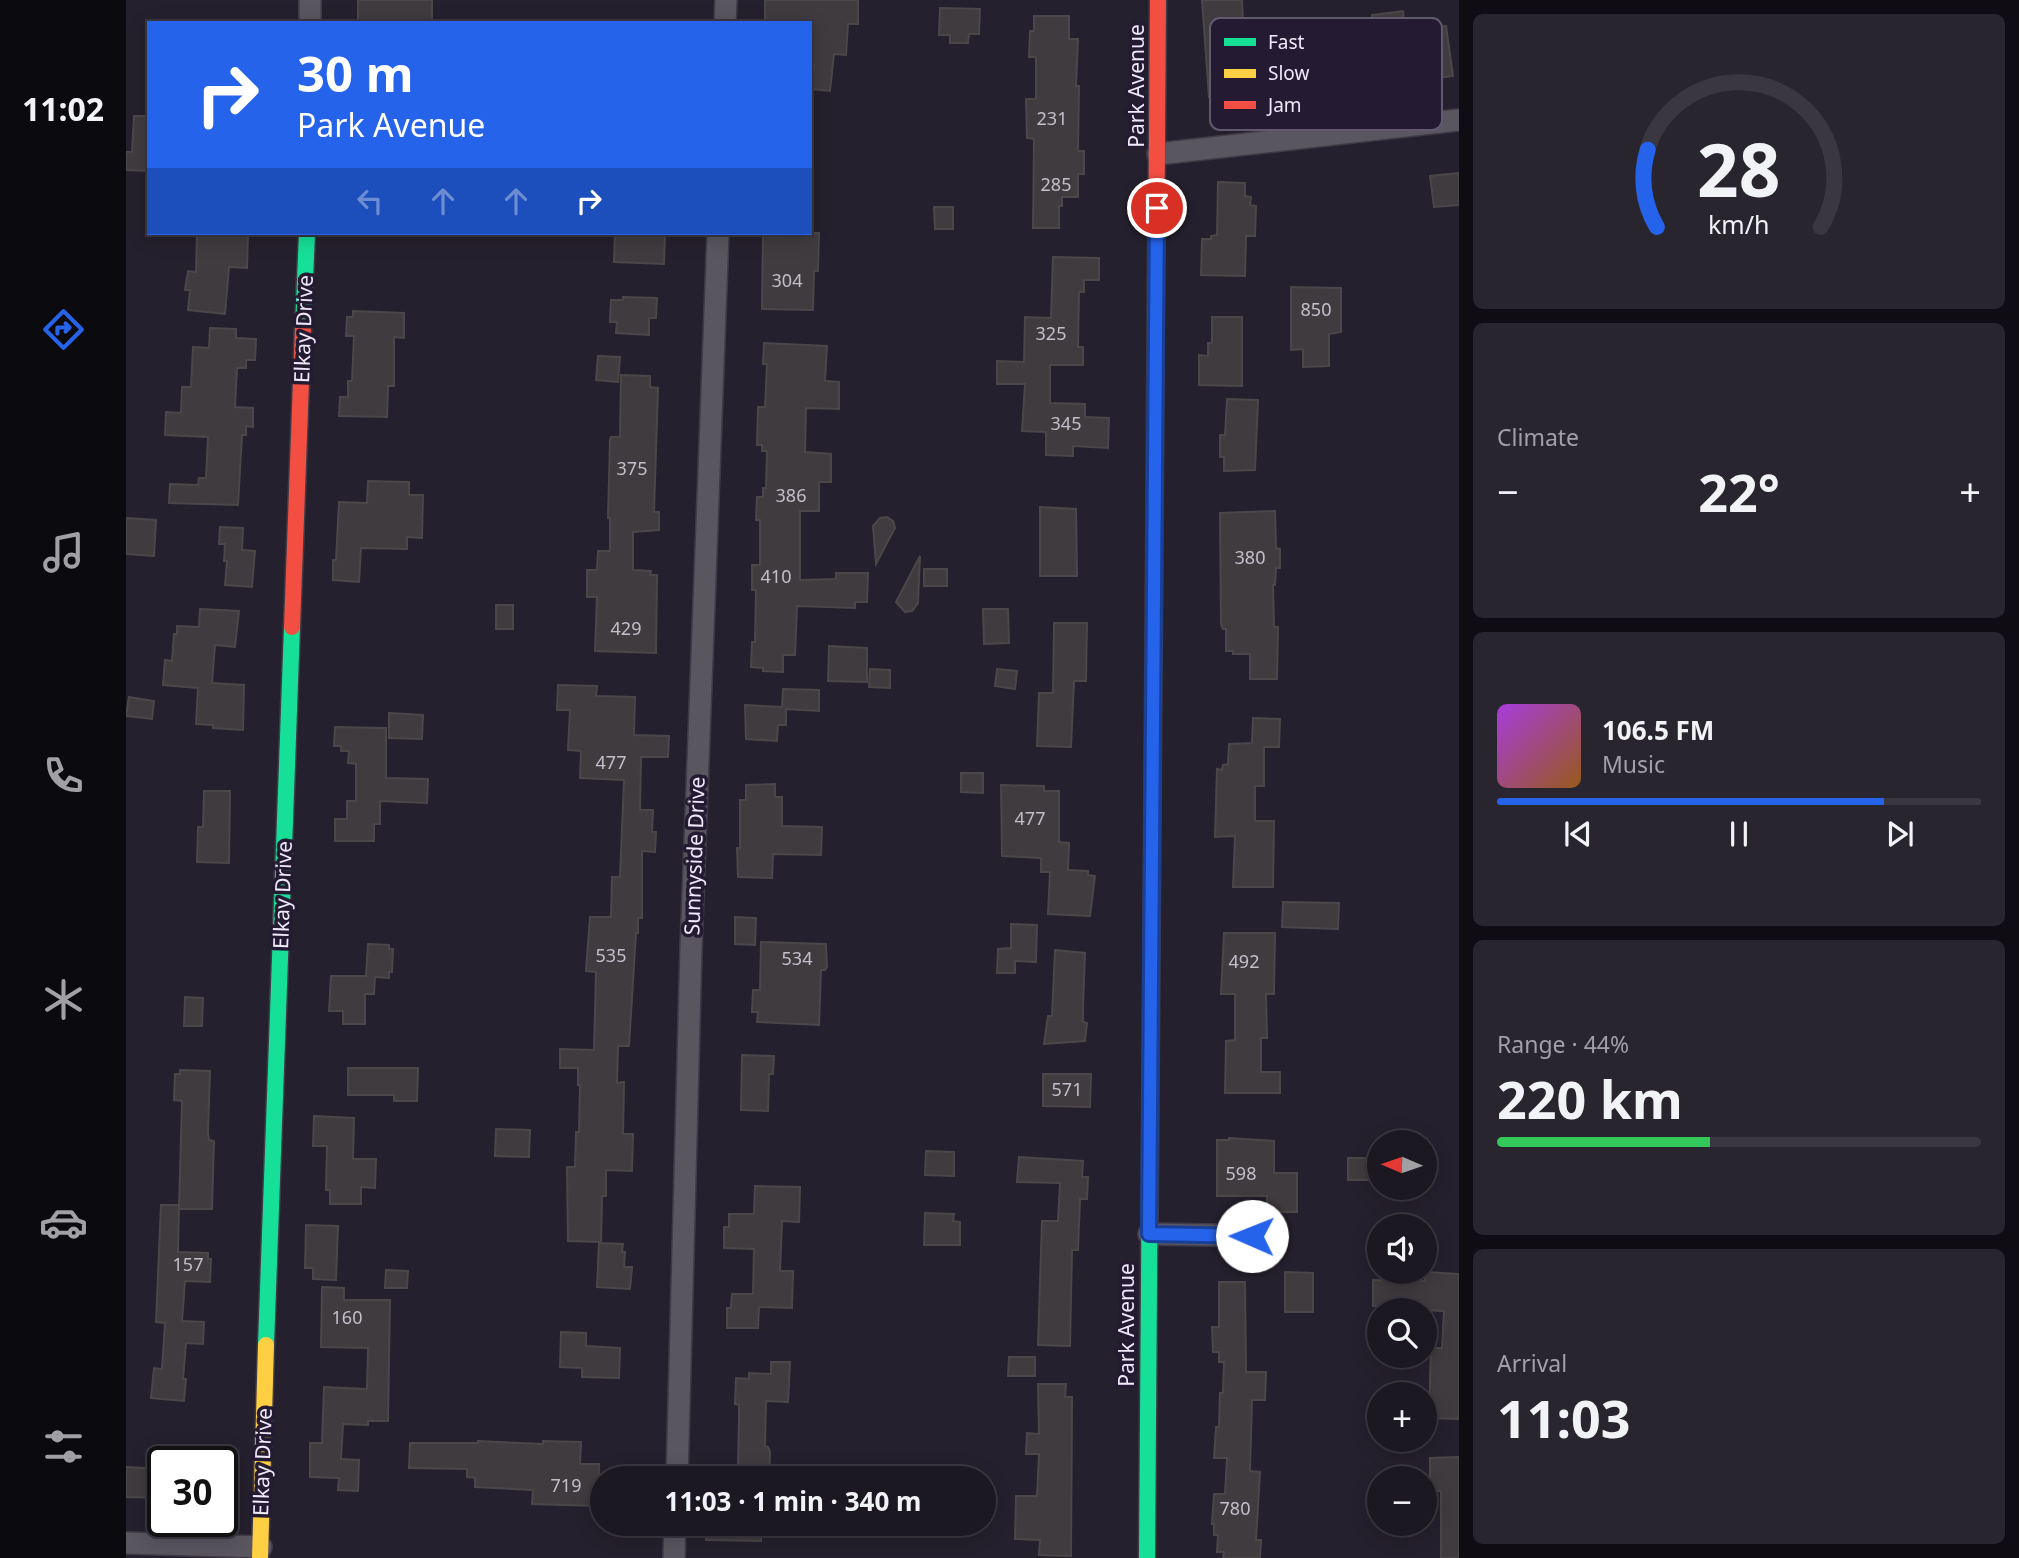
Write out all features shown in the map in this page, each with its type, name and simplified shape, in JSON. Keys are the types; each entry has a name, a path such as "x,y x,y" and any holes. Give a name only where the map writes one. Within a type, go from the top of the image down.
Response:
{"street":[{"path":"310,0 310,21"},
{"path":"725,21 726,0"},
{"name":"Park Avenue","path":"1147,1558 1158,0"},
{"path":"1158,154 1370,130"},
{"name":"Elkay Drive","path":"261,1553 269,1247 307,235"},
{"name":"Sunnyside Drive","path":"677,1466 691,947 718,235"},
{"path":"1149,1234 1278,1236"},
{"path":"674,1558 675,1536"},
{"path":"126,1543 261,1553"}],"building":[{"path":"358,0 432,0 432,21 358,21"},
{"path":"765,0 858,0 858,24 848,24 846,55 834,54 830,91 812,89 812,21 765,21"},
{"path":"1202,0 1242,0 1243,18 1210,18 1209,97"},
{"path":"940,8 980,9 979,34 969,34 968,43 950,43 950,35 939,35"},
{"path":"1403,11 1404,18 1372,18 1372,15"},
{"path":"1034,16 1069,16 1069,39 1078,39 1078,151 1084,151 1084,174 1078,174 1078,197 1062,197 1062,206 1059,206 1059,228 1033,228 1034,139 1027,138 1026,99 1036,99 1036,57 1029,57 1030,31 1034,31"},
{"path":"1446,26 1453,76 1442,77 1442,27"},
{"path":"134,116 147,116 147,171 126,170 126,152 132,152"},
{"path":"1459,173 1459,205 1434,207 1430,176"},
{"path":"1218,182 1245,183 1245,196 1251,197 1250,205 1256,206 1255,236 1246,236 1245,276 1201,275 1202,239 1211,239 1211,236 1217,235"},
{"path":"934,207 953,207 953,229 935,229"},
{"path":"819,233 813,310 762,309 763,235"},
{"path":"197,235 248,235 247,268 229,267 225,314 188,310 190,290 185,290 188,271 196,272"},
{"path":"615,235 665,235 664,264 614,262"},
{"path":"1053,257 1099,258 1099,280 1084,280 1084,292 1079,292 1078,347 1083,347 1083,365 1050,365 1050,403 1085,404 1085,417 1109,418 1108,448 1073,446 1073,456 1046,455 1046,432 1022,431 1025,384 997,384 997,361 1024,362 1025,317 1051,318"},
{"path":"1291,287 1341,288 1341,332 1329,334 1329,366 1303,367 1303,349 1291,350"},
{"path":"623,297 657,298 656,318 649,318 649,335 616,333 617,322 610,322 611,300 623,300"},
{"path":"353,311 404,313 404,338 394,337 394,386 388,386 387,417 339,416 340,397 348,397 348,381 352,381 354,336 346,336 347,317 353,317"},
{"path":"1212,317 1242,317 1242,386 1199,385 1199,355 1208,356 1208,343 1212,343"},
{"path":"210,328 236,329 236,338 256,339 255,360 246,360 246,368 237,368 235,407 253,408 253,427 246,426 246,435 242,435 238,505 169,503 170,484 198,485 199,478 206,478 208,437 165,435 166,412 181,413 182,387 191,387 193,347 209,348"},
{"path":"764,343 827,346 825,381 839,382 839,409 806,408 805,452 831,454 831,482 819,482 819,511 800,511 800,580 836,579 836,573 868,573 867,602 855,602 855,608 797,606 795,655 783,655 783,672 751,667 752,642 755,642 756,590 752,590 752,565 760,565 757,497 763,497 763,488 766,488 767,451 762,451 762,445 757,445 758,407 765,407 767,364 763,364"},
{"path":"598,356 620,357 618,382 596,380"},
{"path":"621,375 650,376 650,387 658,388 654,512 659,512 659,530 633,532 633,570 651,571 650,575 657,575 656,653 595,651 597,597 587,597 587,570 597,570 598,551 610,551 610,440 611,437 620,437"},
{"path":"1227,399 1258,400 1255,470 1224,471 1224,457 1220,457 1220,435 1225,435"},
{"path":"368,481 409,482 409,495 423,495 422,538 407,537 407,549 361,548 359,582 333,580 339,502 367,503"},
{"path":"1040,507 1076,509 1077,576 1040,576"},
{"path":"1275,511 1276,548 1280,549 1280,568 1276,568 1273,585 1274,627 1278,627 1277,679 1250,679 1250,654 1233,654 1233,651 1226,651 1226,629 1223,629 1221,624 1220,513"},
{"path":"887,517 893,521 895,528 876,564 873,526 880,518"},
{"path":"126,518 156,520 154,556 126,554"},
{"path":"220,527 243,528 242,550 255,551 252,587 225,585 227,561 224,561 225,544 219,544"},
{"path":"920,556 918,603 912,611 905,612 896,602"},
{"path":"924,569 947,569 947,586 924,586"},
{"path":"496,605 513,605 513,629 496,629"},
{"path":"200,609 239,611 235,647 215,645 212,683 244,685 243,730 196,724 198,688 163,685 165,660 172,661 177,626 199,627"},
{"path":"983,609 1008,609 1009,643 984,644"},
{"path":"1054,623 1087,623 1086,681 1074,681 1071,747 1037,746 1039,693 1053,693"},
{"path":"829,646 867,648 867,682 828,681"},
{"path":"870,669 890,670 890,688 869,687"},
{"path":"997,669 1017,671 1015,689 995,686"},
{"path":"558,685 597,686 596,696 635,697 634,735 669,736 668,757 641,757 640,810 653,810 655,852 642,851 642,918 638,918 636,933 629,1046 618,1046 617,1083 624,1082 623,1134 633,1134 632,1171 606,1170 606,1196 602,1196 601,1242 568,1241 567,1167 575,1167 580,1085 578,1068 560,1068 560,1049 594,1050 596,972 586,971 590,917 611,917 612,877 620,877 624,780 580,778 581,751 568,750 570,710 557,710"},
{"path":"783,689 819,690 819,711 786,709 786,725 778,725 777,741 746,739 745,705 782,707"},
{"path":"129,697 154,701 152,719 126,716"},
{"path":"389,713 423,715 422,739 389,738"},
{"path":"1253,718 1280,719 1279,747 1264,747 1264,786 1255,786 1255,821 1274,821 1273,887 1233,887 1235,836 1215,837 1217,769 1222,770 1223,765 1228,764 1229,744 1252,743"},
{"path":"335,727 386,728 386,778 428,779 427,803 380,801 380,824 374,824 374,841 335,841 335,819 347,819 347,801 356,801 356,764 348,763 349,751 341,751 341,746 334,746"},
{"path":"961,773 983,773 983,793 961,792"},
{"path":"775,784 775,797 782,797 782,826 822,827 821,855 773,854 772,878 738,877 740,800 746,800 746,785"},
{"path":"1001,785 1044,786 1044,791 1059,791 1059,842 1069,843 1068,870 1088,871 1088,875 1095,876 1090,916 1048,914 1050,872 1041,872 1041,858 1002,856"},
{"path":"204,791 230,791 229,863 197,862 198,827 203,827"},
{"path":"1283,902 1339,903 1338,929 1282,927"},
{"path":"735,917 756,918 755,945 735,944"},
{"path":"1011,924 1037,925 1036,962 1015,961 1015,973 997,973 998,949 1011,948"},
{"path":"1224,933 1275,933 1274,994 1266,994 1267,1038 1261,1038 1261,1072 1280,1072 1280,1093 1225,1093 1226,1041 1235,1040 1235,994 1221,994"},
{"path":"761,942 826,944 827,967 821,970 819,1025 757,1022 758,1012 752,1012 753,990 760,990"},
{"path":"368,944 389,945 389,949 393,949 392,972 389,972 389,978 375,977 374,994 365,994 365,1024 343,1024 343,1011 329,1011 331,976 366,976"},
{"path":"1055,950 1085,953 1085,1041 1044,1044 1048,1016 1052,1016"},
{"path":"185,997 203,998 202,1026 184,1026"},
{"path":"742,1055 774,1056 773,1074 769,1074 768,1111 741,1110"},
{"path":"348,1068 418,1068 417,1101 394,1101 394,1095 348,1095"},
{"path":"180,1070 210,1071 208,1133 209,1140 214,1141 212,1209 179,1209 182,1101 174,1100 175,1074 180,1074"},
{"path":"1043,1074 1091,1074 1090,1107 1043,1106"},
{"path":"314,1116 354,1118 353,1159 376,1159 375,1188 361,1187 361,1204 330,1204 330,1190 326,1190 327,1146 313,1146"},
{"path":"496,1129 530,1130 529,1157 495,1156"},
{"path":"1229,1138 1274,1141 1274,1173 1297,1173 1297,1212 1267,1212 1267,1196 1217,1196 1217,1140"},
{"path":"926,1151 954,1152 954,1176 925,1175"},
{"path":"1019,1157 1083,1161 1082,1177 1088,1177 1087,1199 1080,1199 1078,1250 1072,1250 1070,1346 1038,1345 1042,1221 1058,1221 1060,1183 1017,1182"},
{"path":"1348,1158 1367,1158 1367,1180 1348,1180"},
{"path":"755,1186 800,1187 799,1222 782,1221 780,1271 793,1271 792,1308 759,1307 758,1328 727,1328 727,1308 731,1308 732,1294 753,1294 754,1249 724,1248 724,1227 729,1227 729,1214 754,1214"},
{"path":"161,1205 179,1205 178,1252 208,1253 208,1259 211,1259 210,1282 185,1281 182,1321 204,1322 203,1344 186,1343 184,1401 151,1398 154,1368 162,1369 165,1323 156,1322"},
{"path":"925,1213 954,1214 953,1221 960,1222 960,1245 924,1245"},
{"path":"306,1225 338,1226 336,1280 313,1279 313,1268 305,1268"},
{"path":"599,1243 623,1244 624,1267 632,1267 630,1289 597,1287"},
{"path":"386,1270 408,1271 407,1288 385,1288"},
{"path":"1285,1272 1313,1273 1313,1312 1285,1312"},
{"path":"1437,1273 1459,1274 1459,1419 1437,1418 1437,1382 1430,1382 1430,1368 1437,1368 1437,1348 1442,1348 1444,1311 1437,1311 1437,1298 1373,1298 1373,1284 1437,1284"},
{"path":"1219,1282 1245,1282 1246,1372 1266,1372 1265,1400 1252,1400 1250,1471 1260,1472 1256,1540 1261,1540 1260,1558 1223,1558 1224,1552 1217,1552 1218,1535 1214,1535 1212,1524 1214,1494 1225,1494 1227,1458 1214,1458 1216,1427 1219,1427 1220,1393 1223,1393 1224,1362 1219,1362 1219,1352 1213,1352 1212,1327 1219,1327"},
{"path":"322,1287 344,1288 344,1300 390,1300 388,1421 368,1421 368,1425 343,1424 341,1459 359,1460 358,1491 338,1490 339,1478 310,1477 310,1443 322,1443 324,1387 367,1389 368,1348 321,1347"},
{"path":"561,1332 586,1333 586,1346 620,1348 619,1378 582,1377 582,1368 560,1367"},
{"path":"1009,1357 1035,1357 1035,1376 1008,1376"},
{"path":"771,1362 790,1362 788,1402 766,1401 765,1446 770,1452 769,1466 738,1466 739,1405 735,1404 736,1378 749,1379 749,1373 771,1374"},
{"path":"1038,1384 1066,1384 1065,1397 1072,1397 1071,1556 1039,1555 1040,1540 1015,1539 1016,1496 1037,1496 1039,1454 1026,1454 1027,1433 1039,1434"},
{"path":"581,1442 580,1464 599,1464 590,1466 590,1506 532,1504 533,1490 475,1487 475,1478 467,1477 467,1469 409,1468 410,1443"},
{"path":"1459,1457 1459,1558 1441,1558 1441,1491 1437,1491 1437,1466 1430,1466 1430,1458"},
{"path":"126,1467 147,1468 147,1498 126,1497"},
{"path":"706,1536 761,1536 761,1541 706,1540"}],"traffic: fast":[{"path":"303,327 307,235"},
{"path":"1147,1558 1154,592"},
{"path":"266,1345 292,627"}],"traffic: slow":[{"path":"1154,592 1156,279"},
{"path":"260,1558 266,1345"}],"traffic: jam":[{"path":"1156,279 1158,0"},
{"path":"292,627 303,327"}],"route":[{"path":"1157,208 1149,1234 1252,1236"}]}
